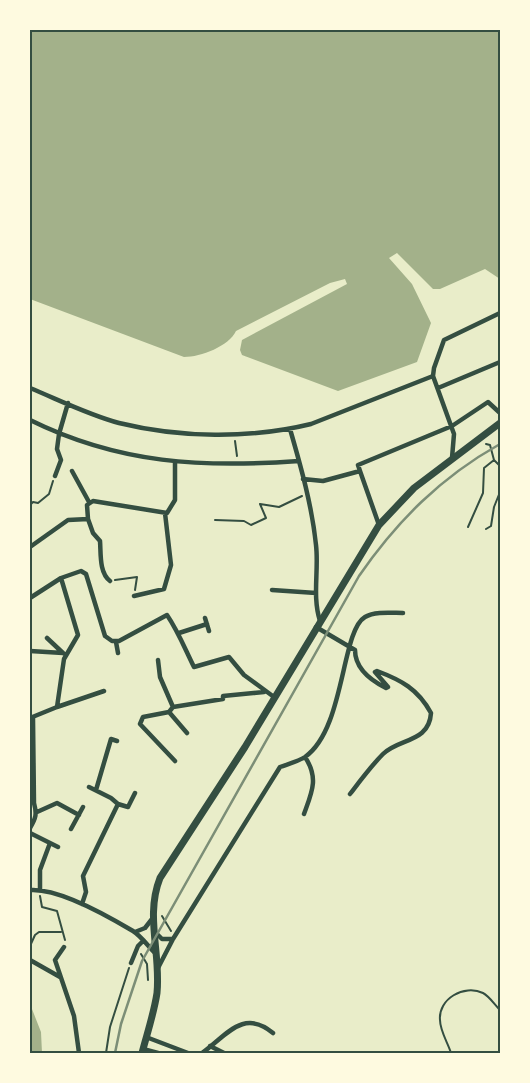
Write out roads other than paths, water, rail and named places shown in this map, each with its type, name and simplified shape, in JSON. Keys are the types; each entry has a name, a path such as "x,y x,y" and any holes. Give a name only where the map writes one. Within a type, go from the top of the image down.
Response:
{"main road":[{"path":"143,1051 157,992 152,920 155,891 160,878 379,526 414,488 500,423"}],"street":[{"path":"452,458 455,441 452,426 433,376 434,368 444,340 500,313"},
{"path":"438,388 500,362"},
{"path":"30,388 118,422 175,432 235,434 290,429 311,424 433,376"},
{"path":"379,526 358,465 452,426 488,402 500,413"},
{"path":"55,476 60,460 57,450 59,434 68,404"},
{"path":"30,420 59,434 122,454 176,462 237,465 299,461"},
{"path":"290,429 307,494 316,547 316,609 318,624 355,650 355,658 361,670 379,685 388,687 376,671 400,679 420,697 431,713 429,724 424,731 413,739 383,753 350,794"},
{"path":"89,502 131,506 165,513 171,509 175,500 176,462"},
{"path":"72,471 89,502 88,519 93,533 100,541 102,567 107,579 110,580"},
{"path":"303,479 323,481 360,471"},
{"path":"134,596 164,590 171,565 165,513"},
{"path":"30,547 68,520 88,519"},
{"path":"30,598 61,578 81,571 86,574 105,636 116,642"},
{"path":"57,707 64,654 78,635 61,578"},
{"path":"272,590 316,593"},
{"path":"156,968 171,939 280,767 305,757 316,746 327,728 342,683 350,647 361,620 366,617 403,613"},
{"path":"116,642 167,615 179,633 180,640 194,667 229,657 244,675 264,692 274,697"},
{"path":"205,618 209,631"},
{"path":"179,633 207,624"},
{"path":"47,638 64,654"},
{"path":"116,642 118,653"},
{"path":"30,651 64,654"},
{"path":"158,660 160,677 173,707"},
{"path":"30,828 37,812 34,803 31,718 104,691"},
{"path":"175,761 140,724 144,717 169,712 173,707 223,700 223,696 264,692"},
{"path":"169,712 187,733"},
{"path":"96,790 110,739 117,741"},
{"path":"304,814 314,776 312,767 305,757"},
{"path":"89,787 118,804 128,807 135,793"},
{"path":"37,812 57,803 79,815"},
{"path":"82,904 86,892 83,876 118,804"},
{"path":"71,829 83,807"},
{"path":"30,833 58,847"},
{"path":"40,889 40,870 50,843"},
{"path":"30,890 40,889 59,894 82,904 134,932 155,953"},
{"path":"152,920 158,936 171,939"},
{"path":"134,932 148,926 152,920"},
{"path":"131,963 138,946 143,942"},
{"path":"64,947 55,960 74,1016 80,1053"},
{"path":"30,960 60,977"},
{"path":"202,1053 233,1027 244,1022 262,1026 273,1033"},
{"path":"146,1037 188,1053"},
{"path":"210,1046 224,1053"},
{"path":"143,1051 158,1053"}],"railway":[{"path":"115,1053 121,1024 142,961 359,576 389,537 439,486 458,471 500,444"}]}
